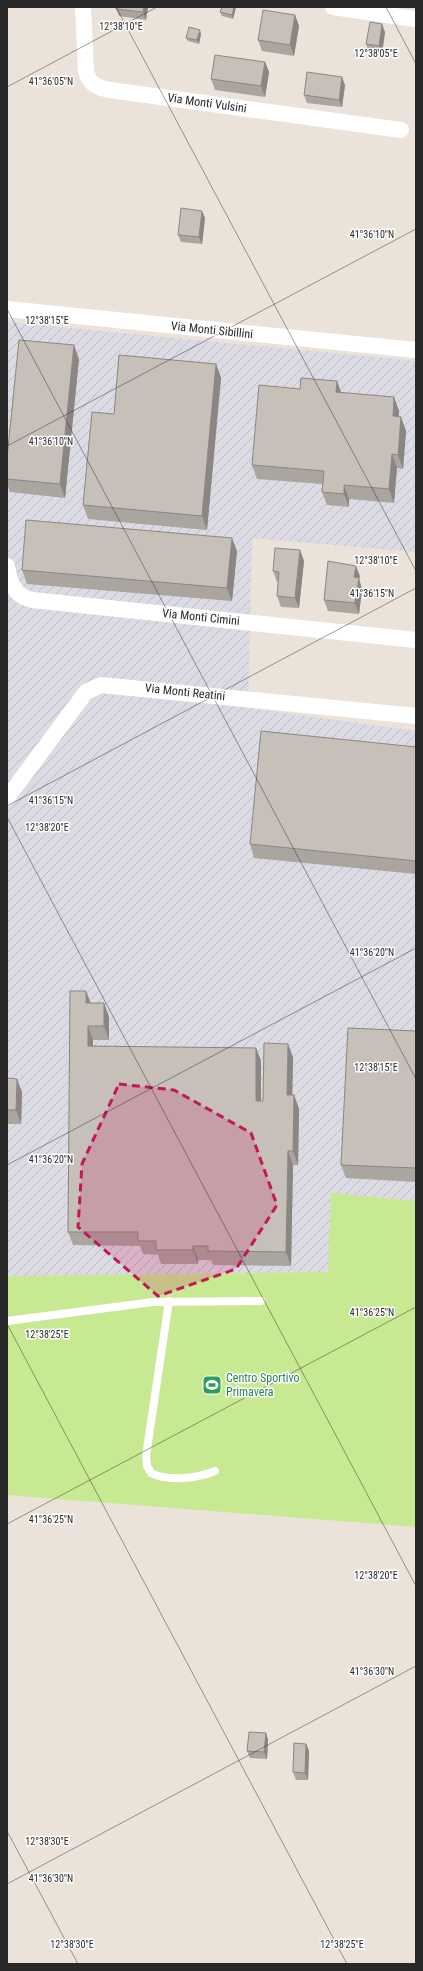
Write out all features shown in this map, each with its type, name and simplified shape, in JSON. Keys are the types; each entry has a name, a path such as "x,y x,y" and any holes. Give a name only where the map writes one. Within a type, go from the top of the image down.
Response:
{"street":[{"name":"Via Monti Vulsini","path":"83,7 86,71 88,79 96,86 110,90 401,130"},
{"path":"333,7 415,19"},
{"name":"Via Monti Sibillini","path":"7,309 416,350"},
{"name":"Via Monti Cimini","path":"7,566 11,583 15,591 32,600 416,640"},
{"name":"Via Monti Reatini","path":"7,798 86,692 101,685 416,716"}],"lane":[{"path":"169,1300 146,1456 147,1466 151,1473 160,1476 194,1478 215,1471"},
{"path":"7,1321 169,1300 261,1301"}],"highlighted area":[{"path":"119,1084 174,1090 251,1133 277,1205 236,1269 158,1296 78,1227 82,1164"}],"shaded area":[{"path":"7,322 416,361 416,552 252,538 248,708 416,731 416,1201 331,1193 329,1272 7,1276"}],"green space":[{"name":"Centro Sportivo Primavera","path":"331,1193 416,1201 416,1527 7,1495 7,1276 328,1272"}],"building":[{"path":"116,7 144,7 143,12 116,9"},
{"path":"222,7 234,7 232,15 220,12"},
{"path":"263,10 295,15 290,45 258,40"},
{"path":"370,22 382,24 379,46 366,44"},
{"path":"189,27 200,30 197,40 186,38"},
{"path":"215,55 265,62 261,86 211,79"},
{"path":"307,72 342,77 339,100 304,95"},
{"path":"181,208 202,211 199,237 178,235"},
{"path":"19,340 74,345 60,484 7,479 7,458"},
{"path":"119,355 216,364 202,516 83,505 92,412 114,414"},
{"path":"301,378 337,381 336,392 394,397 393,416 401,417 398,455 392,454 389,489 344,485 344,494 322,492 324,471 252,465 259,385 300,389"},
{"path":"26,520 232,538 227,588 22,570"},
{"path":"275,548 300,550 295,598 277,596 279,572 273,571"},
{"path":"328,561 356,566 354,577 359,578 355,603 324,600"},
{"path":"261,731 416,747 416,861 250,844"},
{"path":"70,991 86,991 86,1003 104,1003 104,1026 88,1026 88,1046 256,1048 256,1101 263,1101 264,1043 288,1044 287,1095 294,1095 293,1151 288,1151 286,1252 208,1251 208,1246 193,1246 193,1250 156,1250 156,1241 138,1241 138,1232 68,1232"},
{"path":"348,1028 416,1031 416,1168 341,1165"},
{"path":"7,1078 17,1079 16,1110 7,1110"},
{"path":"249,1732 266,1733 264,1752 247,1751"},
{"path":"294,1743 306,1744 305,1773 293,1772"}],"place":[{"name":"Centro Sportivo Primavera","path":"212,1385"}]}
